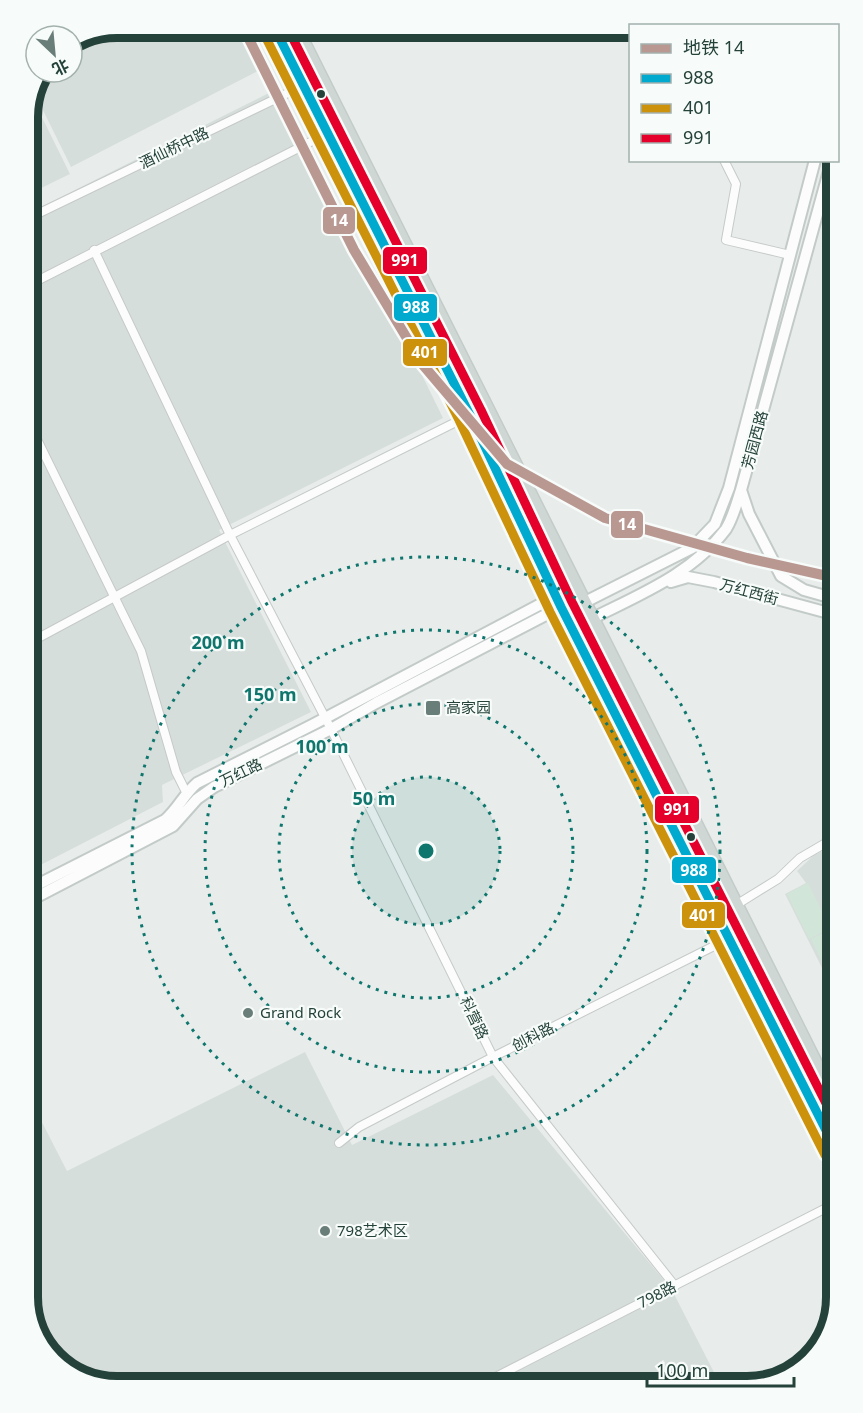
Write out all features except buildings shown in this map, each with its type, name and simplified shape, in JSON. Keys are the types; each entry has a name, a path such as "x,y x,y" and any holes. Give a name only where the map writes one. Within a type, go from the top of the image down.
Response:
{"main road":[{"path":"279,37 470,415 558,601 826,1130"},
{"path":"301,37 826,1084"},
{"name":"芳园西路","path":"585,602 692,548 715,524 729,488 814,162"},
{"name":"芳园西路","path":"593,618 662,584 699,558 727,527 741,490 826,182"},
{"name":"万红西街","path":"741,490 749,514 781,576 804,590 826,596"},
{"name":"万红西街","path":"662,584 688,578 714,582 826,612"},
{"path":"558,601 585,602"},
{"path":"558,601 593,618"},
{"name":"万红路","path":"37,885 165,820 176,810 186,792 197,783 558,601"},
{"name":"万红路","path":"37,897 173,826 196,799 214,787 331,729 558,601"}],"street":[{"name":"酒仙桥中路","path":"38,214 321,77"},
{"path":"38,280 328,133"},
{"path":"725,162 736,184 726,240 790,255"},
{"name":"科营路","path":"94,250 230,535 331,729 493,1057 675,1286"},
{"path":"38,638 230,535 470,415"},
{"path":"38,441 141,651 176,772 186,792"},
{"path":"736,905 778,879 800,858 826,843"},
{"name":"创科路","path":"339,1143 359,1127 730,938"},
{"name":"798路","path":"498,1376 826,1208"}],"shaded area":[{"path":"116,37 241,37 258,71 71,167 39,102 45,84 84,84 84,44"},
{"path":"281,87 443,418 219,530 311,712 162,785 163,802 37,867 38,209"},
{"path":"38,110 70,174 38,190"},
{"path":"826,850 826,976 785,894 806,883 797,871 814,855"},
{"name":"798艺术区","path":"305,1052 352,1145 493,1075 672,1290 716,1376 111,1375 91,1371 73,1362 57,1349 46,1332 39,1312 37,1297 37,1113 67,1171"}],"green space":[{"path":"808,883 826,920 826,930 809,939 787,894"},
{"path":"826,932 826,970 811,939"}],"metro line":[{"name":"14","path":"248,37 354,250 423,365 507,464 605,518 747,558 826,576"}],"transit line":[{"name":"401","path":"266,37 459,420 550,612 825,1155"},
{"name":"988","path":"279,37 470,415 561,607 826,1130"},
{"name":"991","path":"292,37 481,410 572,602 826,1103"}],"place":[{"name":"高家园","path":"433,708"},
{"name":"Grand Rock","path":"248,1013"},
{"name":"798艺术区","path":"325,1231"}]}
